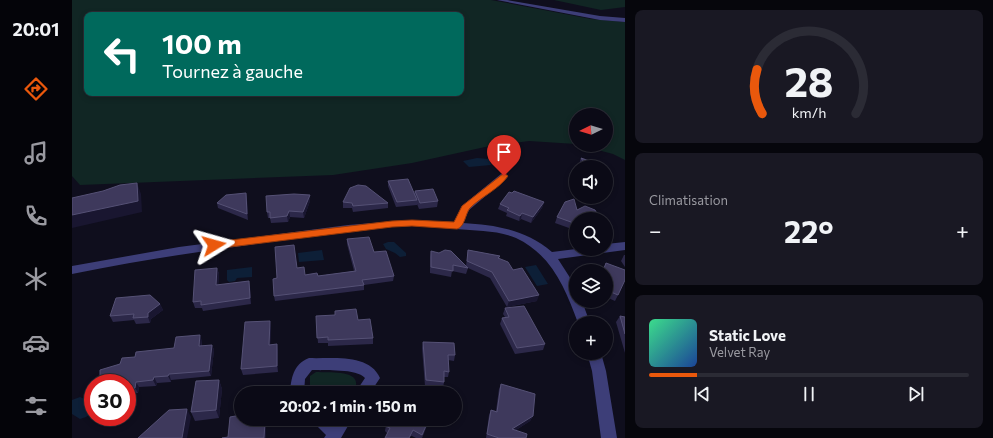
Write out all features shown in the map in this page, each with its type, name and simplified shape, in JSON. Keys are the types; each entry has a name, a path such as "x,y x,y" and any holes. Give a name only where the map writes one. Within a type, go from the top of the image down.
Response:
{"street":[{"path":"499,0 600,18 625,20"},
{"path":"457,226 465,208 497,184 504,176"},
{"path":"72,270 157,254 321,232 412,223 488,228 519,236 542,249 550,256 565,276 569,285"},
{"path":"613,247 625,246"},
{"path":"550,256 569,253"},
{"path":"596,360 610,438"},
{"path":"297,386 298,376 309,364 352,366 365,369 373,378 367,386"},
{"path":"326,426 334,436 340,426"}],"green space":[{"path":"72,0 491,0 591,19 625,22 625,160 605,152 613,152 613,108 569,108 569,144 529,141 485,147 412,163 333,175 80,185 72,176"},
{"path":"554,0 625,0 625,7 601,10"},
{"path":"316,372 345,374 351,376 355,380 356,385 311,386 310,376"}],"water":[{"path":"477,158 489,159 491,165 469,167 463,161"},
{"path":"394,242 406,253 406,256 400,257 386,249 383,244"},
{"path":"322,250 324,260 299,262 298,253"},
{"path":"536,265 548,284 537,286 525,267"},
{"path":"252,267 252,277 237,278 235,281 229,282 227,280 227,270"},
{"path":"80,397 84,399 84,418 80,419 72,414 72,400"}],"building":[{"path":"408,179 417,200 397,202 388,181"},
{"path":"137,183 138,201 72,215 72,198 103,191 120,185"},
{"path":"358,185 366,186 388,203 353,206 352,203 343,202 350,188"},
{"path":"433,189 438,201 420,203 415,191"},
{"path":"514,191 544,202 533,217 522,213 520,216 507,210 509,208 500,204 509,192 512,193"},
{"path":"246,193 247,214 217,203 226,195"},
{"path":"294,194 310,195 303,212 289,211 287,216 270,218 270,212 267,212 266,196"},
{"path":"569,201 569,204 575,204 577,210 585,206 595,210 596,212 569,212 569,221 557,217 565,202"},
{"path":"369,237 374,252 386,251 394,276 362,280 364,285 274,296 273,279 277,278 275,247 294,245 297,268 304,267 305,275 317,273 318,276 356,271 347,239"},
{"path":"445,250 451,251 468,268 453,265 453,271 431,267 431,251 439,253"},
{"path":"468,250 500,256 498,258 508,262 513,270 522,268 539,295 509,301 492,272 467,261"},
{"path":"613,266 625,270 625,280 618,295 613,293"},
{"path":"217,268 216,285 249,281 250,298 201,305 201,301 193,302 195,270"},
{"path":"150,295 160,304 148,313 148,317 133,318 134,314 110,316 116,298"},
{"path":"524,306 545,344 517,348 502,318 509,317 505,308"},
{"path":"356,309 358,320 370,319 373,338 328,340 328,337 317,338 316,316 335,315 335,311"},
{"path":"620,316 625,317 625,334"},
{"path":"270,321 269,345 277,344 277,366 241,369 245,322"},
{"path":"200,335 199,346 212,345 209,371 169,374 168,376 154,377 153,380 136,382 136,374 100,374 100,370 120,364 122,358 135,357 136,352 174,348 176,337"},
{"path":"423,342 454,343 455,355 448,355 449,372 444,371 444,382 426,380"},
{"path":"219,380 216,410 191,412 196,381"},
{"path":"501,384 535,394 533,416 512,429 527,434 526,438 499,438 487,434 491,410 497,412"},
{"path":"187,409 182,438 138,438 169,410"},
{"path":"234,416 234,426 265,426 264,438 222,438 228,437 230,417"},
{"path":"385,426 426,426 422,435 413,430 409,438 385,438 390,428"}],"route":[{"path":"214,245 392,224 412,223 457,226 465,208 497,184 504,176"}]}
